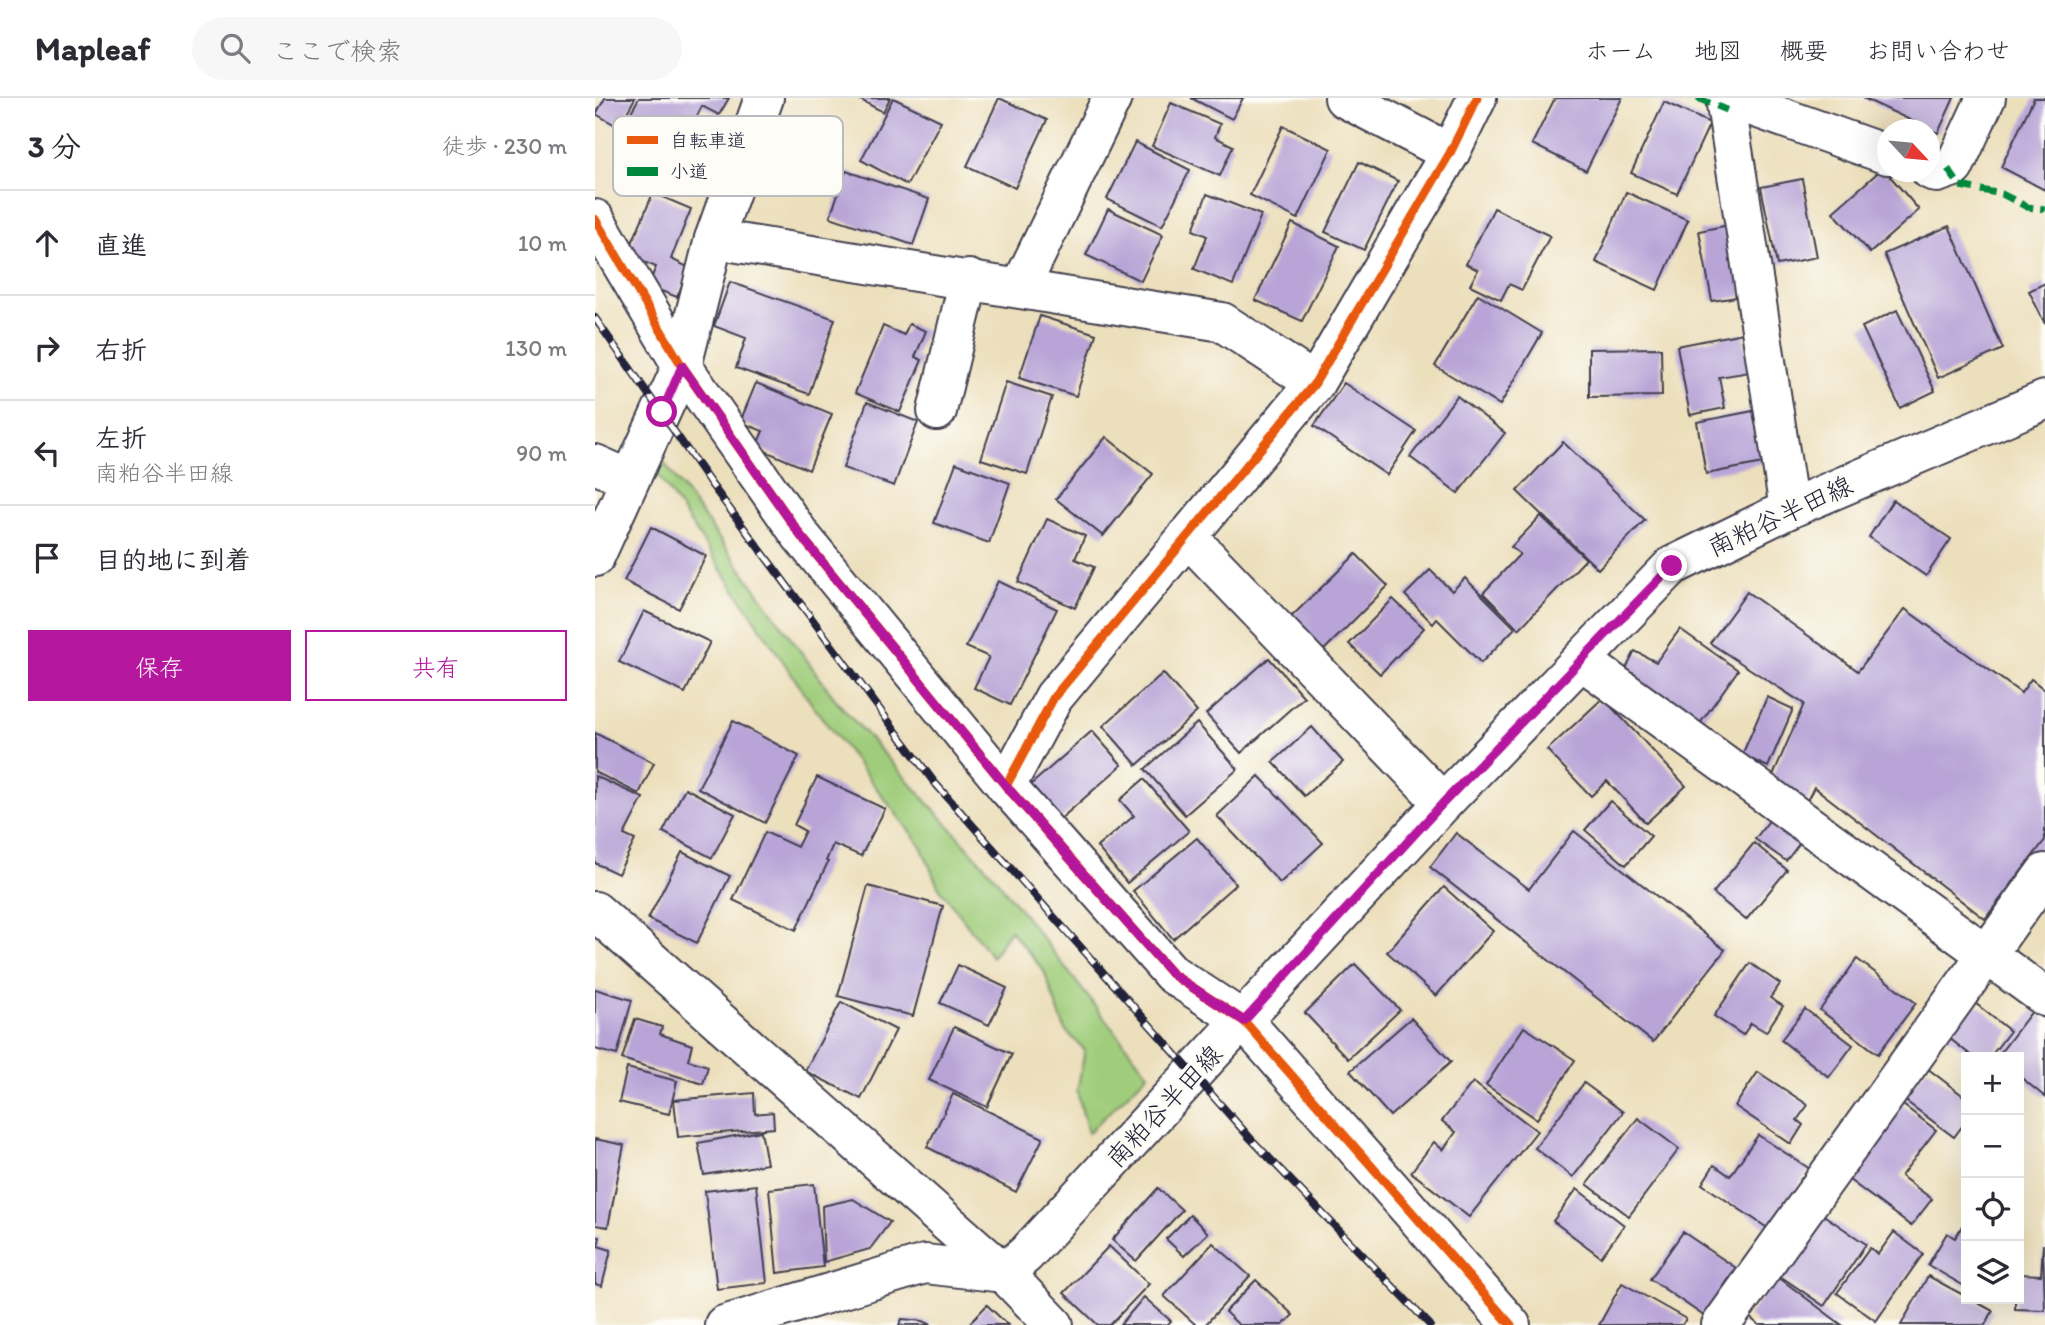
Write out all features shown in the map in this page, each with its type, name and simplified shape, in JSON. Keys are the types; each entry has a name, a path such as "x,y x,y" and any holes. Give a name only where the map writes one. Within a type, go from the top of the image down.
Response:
{"street":[{"path":"758,116 764,98"},
{"path":"1020,288 1112,98"},
{"path":"1344,98 1450,153"},
{"path":"1006,786 1054,697 1315,383 1450,153 1476,98"},
{"path":"1789,509 1726,98 1877,151"},
{"path":"1940,172 1954,167 1986,98"},
{"path":"595,557 612,472 682,366 714,239 729,196"},
{"path":"595,219 682,366 801,536 1006,786 1172,974 1244,1021 1511,1325"},
{"path":"714,239 1222,322 1315,383"},
{"path":"937,411 969,279"},
{"name":"南粕谷半田線","path":"1005,1273 1026,1254 1244,1021 1443,803 1672,566 1789,509 2045,400"},
{"path":"1187,536 1443,803"},
{"path":"1581,660 2045,997"},
{"path":"1721,1325 1985,953 2045,873"},
{"path":"595,911 1005,1273 1055,1325"},
{"path":"724,1325 925,1264 1005,1273"}],"green space":[{"path":"660,457 838,703 994,876 1148,1074 1088,1133 1077,1091 1085,1050 1065,1030 1044,971 1010,930 992,957 938,886 921,846 813,706 658,475"}],"building":[{"path":"605,98 635,98 625,116 613,116 613,124 596,114"},
{"path":"639,98 729,98 719,115 702,106 697,116 638,116 631,112"},
{"path":"857,98 890,98 883,112"},
{"path":"893,98 941,121 907,185 861,160"},
{"path":"999,98 1047,120 1015,188 967,166"},
{"path":"1191,98 1243,98 1232,119"},
{"path":"1555,98 1622,98 1586,171 1532,144"},
{"path":"1863,98 1954,98 1940,129 1940,119 1908,119"},
{"path":"2034,98 2045,98 2045,190 2001,167"},
{"path":"1664,102 1710,123 1677,194 1631,173"},
{"path":"1171,103 1220,124 1215,137 1233,146 1220,176 1152,146"},
{"path":"1283,126 1331,149 1298,219 1250,195"},
{"path":"1135,142 1190,170 1162,226 1107,199"},
{"path":"1359,162 1398,181 1364,250 1325,232"},
{"path":"846,171 929,199 913,245 830,217 837,196 843,196"},
{"path":"1877,173 1877,182 1895,182 1919,210 1870,253 1833,212"},
{"path":"1802,179 1817,257 1777,265 1761,187"},
{"path":"1626,192 1688,220 1657,290 1596,262"},
{"path":"1207,194 1261,215 1233,285 1194,269 1207,236 1193,230"},
{"path":"652,196 660,196 691,209 671,259 690,268 677,297 648,286 656,267 627,255"},
{"path":"1494,208 1550,236 1522,290 1509,284 1501,300 1470,285 1478,270 1466,264"},
{"path":"1108,209 1163,235 1141,281 1086,255"},
{"path":"1292,223 1339,246 1302,321 1255,300"},
{"path":"1729,225 1743,296 1712,301 1699,231"},
{"path":"1949,226 2003,349 1938,378 1884,254"},
{"path":"730,282 835,319 809,394 736,368 746,338 714,326"},
{"path":"2045,283 2045,324 2029,291"},
{"path":"1478,294 1542,333 1500,405 1435,366"},
{"path":"1897,310 1935,391 1900,408 1862,327"},
{"path":"1040,316 1096,334 1076,396 1019,378"},
{"path":"909,324 926,331 915,357 922,360 900,412 855,393 883,326 904,335"},
{"path":"1743,333 1750,372 1719,377 1725,408 1690,415 1677,346"},
{"path":"1661,348 1662,396 1589,397 1589,349"},
{"path":"1006,382 1052,397 1027,474 981,459"},
{"path":"756,383 832,414 809,470 756,447 763,431 740,422"},
{"path":"1344,383 1416,431 1387,475 1314,426"},
{"path":"1457,396 1505,433 1458,493 1410,457"},
{"path":"867,402 918,422 894,486 843,468"},
{"path":"1753,411 1763,463 1706,474 1697,422"},
{"path":"1106,437 1153,474 1103,536 1056,499"},
{"path":"1563,442 1645,520 1598,569 1517,491"},
{"path":"956,463 1010,483 989,543 934,523"},
{"path":"1893,500 1951,539 1926,576 1869,537"},
{"path":"1541,516 1586,559 1519,629 1483,593 1520,554 1511,547"},
{"path":"1047,519 1085,536 1075,559 1094,567 1075,608 1018,582"},
{"path":"651,527 706,556 679,609 624,581"},
{"path":"1356,554 1388,586 1324,650 1291,617"},
{"path":"1430,570 1452,591 1465,578 1515,628 1481,663 1437,619 1433,624 1405,595"},
{"path":"998,581 1057,609 1010,705 974,688 989,657 966,647"},
{"path":"1747,592 1858,671 1905,609 2021,693 2031,679 2045,690 2045,840 1985,919 1814,787 1804,807 1767,789 1804,704 1710,643"},
{"path":"1393,599 1424,628 1380,674 1349,644"},
{"path":"644,611 710,642 685,693 619,662"},
{"path":"1680,629 1738,670 1696,729 1623,675 1635,651 1656,662"},
{"path":"1269,658 1304,697 1241,753 1206,714"},
{"path":"1163,673 1197,712 1137,765 1103,726"},
{"path":"1767,697 1793,709 1768,767 1742,755"},
{"path":"1603,698 1686,786 1646,823 1607,781 1591,796 1547,750"},
{"path":"733,721 799,756 765,823 698,788"},
{"path":"1197,723 1238,769 1185,815 1145,769"},
{"path":"1312,727 1343,762 1304,796 1273,762"},
{"path":"1092,731 1122,765 1057,822 1027,788"},
{"path":"595,733 654,763 639,794 595,772"},
{"path":"595,776 643,798 624,835 635,840 618,874 595,863"},
{"path":"1259,776 1323,843 1280,883 1217,816"},
{"path":"817,777 885,809 861,856 833,844 826,861 828,862 796,930 733,900 765,832 797,847 805,831 794,825"},
{"path":"1144,779 1189,831 1127,883 1097,847 1134,816 1120,800"},
{"path":"685,788 735,814 712,858 663,832"},
{"path":"1610,801 1651,836 1626,865 1585,830"},
{"path":"1772,817 1802,840 1786,861 1755,839"},
{"path":"1574,831 1725,950 1653,1042 1430,867 1456,833 1529,889"},
{"path":"1197,838 1236,884 1173,939 1133,891"},
{"path":"1754,843 1787,870 1746,920 1713,893"},
{"path":"682,852 730,876 697,943 648,919"},
{"path":"868,886 943,906 913,1016 838,996"},
{"path":"1444,887 1493,931 1436,996 1387,952"},
{"path":"1857,959 1916,1003 1878,1054 1820,1010"},
{"path":"1750,963 1780,984 1770,998 1783,1006 1766,1032 1751,1023 1743,1035 1714,1016"},
{"path":"1355,964 1400,1010 1348,1059 1305,1013"},
{"path":"958,965 1007,988 989,1025 940,1003"},
{"path":"595,989 632,1000 617,1055 595,1049"},
{"path":"1970,999 2010,1031 1994,1052 1967,1052 1943,1033"},
{"path":"841,1002 896,1030 861,1099 805,1071"},
{"path":"1805,1009 1853,1045 1829,1077 1781,1040"},
{"path":"2033,1010 2045,1019 2045,1097 2024,1080 2024,1052 2001,1052"},
{"path":"1411,1018 1451,1062 1390,1116 1350,1071"},
{"path":"635,1019 662,1027 660,1034 692,1045 688,1060 708,1066 703,1084 622,1059"},
{"path":"954,1027 1012,1054 987,1107 929,1080"},
{"path":"1524,1027 1575,1060 1537,1119 1486,1085"},
{"path":"627,1068 677,1081 669,1114 619,1102"},
{"path":"1927,1068 1961,1094 1961,1128 1954,1137 1903,1099"},
{"path":"1758,1072 1808,1105 1797,1120 1803,1125 1791,1144 1735,1106"},
{"path":"1473,1082 1537,1131 1469,1217 1411,1172 1434,1142 1443,1150 1456,1132 1442,1121"},
{"path":"1584,1083 1623,1112 1573,1177 1535,1148"},
{"path":"754,1093 755,1114 773,1112 774,1128 678,1137 674,1100"},
{"path":"953,1094 1043,1138 1016,1192 927,1147"},
{"path":"1899,1102 1936,1130 1901,1176 1932,1199 1911,1226 1844,1176"},
{"path":"1638,1118 1679,1149 1629,1216 1587,1184"},
{"path":"761,1131 767,1164 704,1175 698,1143"},
{"path":"1758,1135 1810,1169 1769,1229 1702,1184 1714,1165 1730,1176"},
{"path":"595,1139 624,1145 608,1227 595,1225"},
{"path":"814,1184 823,1267 777,1273 769,1189"},
{"path":"756,1185 767,1283 717,1289 705,1191"},
{"path":"1158,1188 1182,1210 1136,1261 1112,1240"},
{"path":"1577,1189 1624,1225 1601,1257 1553,1221"},
{"path":"853,1199 890,1222 870,1249 824,1262 822,1206"},
{"path":"1819,1212 1866,1244 1824,1306 1777,1274"},
{"path":"1190,1215 1208,1233 1184,1256 1166,1239"},
{"path":"1961,1228 1961,1284 1928,1265 1947,1233 1955,1238"},
{"path":"1683,1232 1736,1268 1704,1316 1650,1279"},
{"path":"1894,1232 1923,1254 1876,1321 1837,1293 1870,1248 1878,1254"},
{"path":"595,1236 600,1237 598,1246 611,1250 602,1286 595,1284"},
{"path":"1213,1243 1250,1276 1205,1325 1196,1325 1164,1296"},
{"path":"2043,1244 2045,1310 2015,1309 2015,1304 2024,1304 2024,1274 2041,1275"},
{"path":"1109,1246 1149,1284 1110,1325 1098,1325 1064,1293"},
{"path":"1928,1276 1961,1294 1961,1304 1980,1304 1993,1311 1985,1325 1901,1325"},
{"path":"1778,1277 1842,1325 1759,1325 1748,1316"},
{"path":"1256,1280 1293,1315 1283,1325 1239,1325 1225,1312"},
{"path":"1622,1283 1686,1319 1682,1325 1599,1325"},
{"path":"1144,1297 1171,1321 1167,1325 1120,1325"},
{"path":"987,1305 1008,1325 968,1325"},
{"path":"902,1319 923,1321 932,1325 899,1325"}],"railway":[{"path":"595,318 711,484 934,782 1251,1139 1430,1325"}],"marked path":[{"path":"1697,98 1727,110"},
{"path":"1948,169 1960,186 2002,194 2027,207 2045,209"}],"cycle path":[{"path":"1006,786 1054,697 1315,383 1450,153 1477,98"},
{"path":"595,219 682,366 801,536 1006,786 1172,974 1244,1021 1511,1325"}],"route":[{"path":"662,412 682,366 801,536 1006,786 1172,974 1244,1021 1443,803 1672,566"}]}
